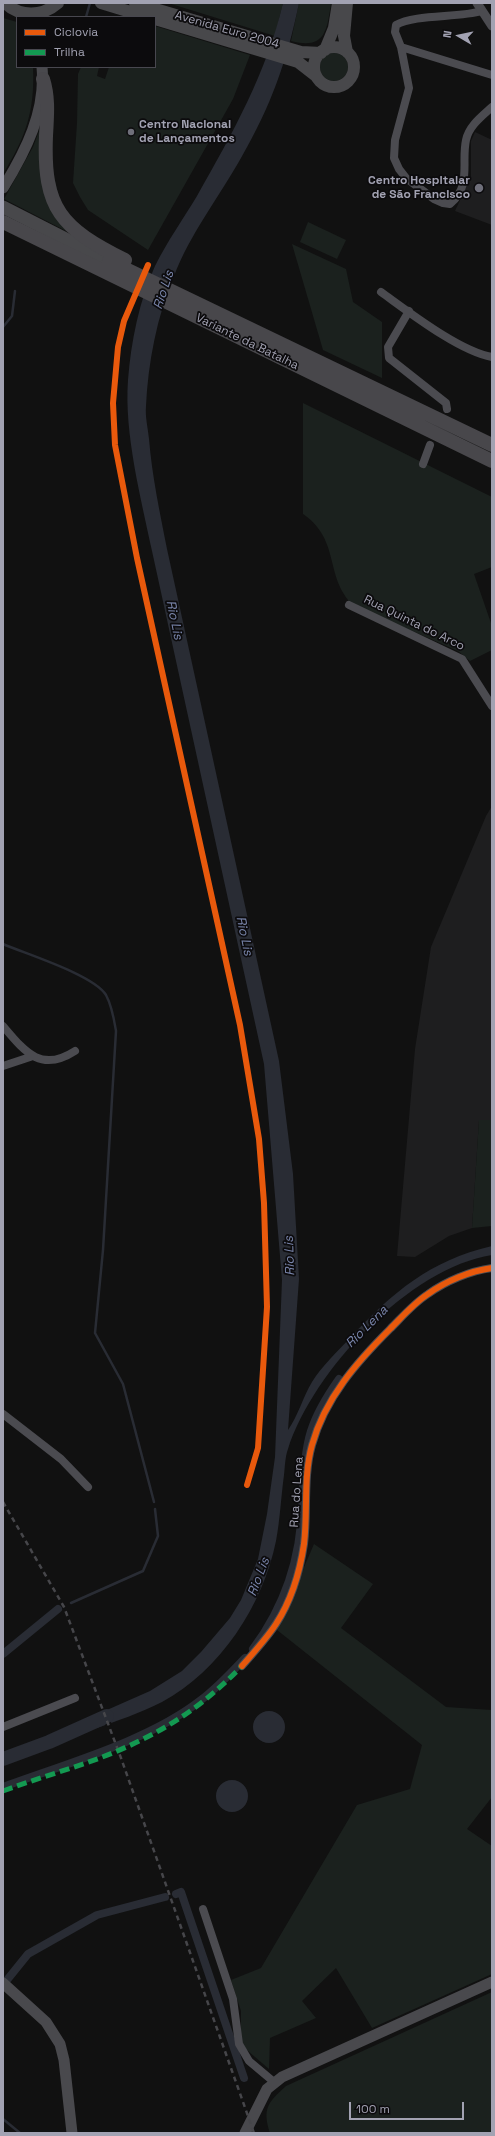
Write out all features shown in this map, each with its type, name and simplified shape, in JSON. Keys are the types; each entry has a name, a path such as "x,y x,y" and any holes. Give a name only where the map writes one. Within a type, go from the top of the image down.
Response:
{"highway":[{"path":"43,73 48,93 45,172 53,203 61,216 74,230 94,244 108,262 205,309"},
{"name":"Variante da Batalha","path":"6,216 108,262 205,309 492,461"},
{"name":"Variante da Batalha","path":"205,309 270,337 492,445"}],"main road":[{"path":"101,3 144,16"},
{"name":"Avenida Euro 2004","path":"135,3 307,53 323,51"},
{"path":"338,3 334,28 323,51 314,64 316,76 325,85 331,87 344,85 352,76 354,70 352,57 348,52 344,36 347,3"},
{"path":"13,10 42,13 52,10"},
{"name":"Avenida Euro 2004","path":"156,19 298,62 316,76"},
{"path":"323,51 338,48 348,52"},
{"path":"3,188 32,133 39,109 43,73"},
{"path":"245,2133 265,2092 274,2082 492,1982"},
{"path":"3,1984 46,2022 60,2044 64,2060 72,2133"}],"street":[{"path":"492,26 479,7 462,16 423,18 396,25 395,32 401,47 409,93 395,140 394,158 406,178 434,199 447,204 454,200 466,174 466,144 470,131 477,121 492,107"},
{"path":"401,47 492,75"},
{"path":"381,292 471,350 492,357"},
{"path":"409,311 388,347 389,358 446,402 447,408"},
{"path":"423,464 430,445"},
{"name":"Rua Quinta do Arco","path":"349,605 462,659 492,706"},
{"path":"4,1030 33,1056 54,1061 63,1059 75,1051"},
{"path":"3,1066 33,1056"},
{"name":"Rua do Lena","path":"242,1666 276,1624 288,1601 298,1572 304,1544 309,1461 312,1445 324,1414 339,1386 364,1355 427,1294 460,1277 492,1268"},
{"path":"3,1414 61,1459 88,1486"},
{"path":"3,1727 75,1698"},
{"path":"203,1909 233,1999 239,2044 249,2061 274,2082"}],"shaded area":[{"path":"168,3 283,3 275,36"},
{"path":"299,3 331,3 326,30 318,40 311,43 291,41"},
{"path":"3,18 16,22 16,68 33,68 33,83 27,123 18,148 3,174"},
{"name":"Centro Nacional de Lançamentos","path":"156,26 250,55 233,99 148,250 88,210 73,183 77,123 78,74 81,68 99,68 97,76 105,79 109,68 156,68"},
{"path":"334,53 344,57 348,67 344,77 334,81 324,77 320,67 324,57"},
{"path":"41,126 68,232 4,199 33,147"},
{"name":"Centro Hospitalar de São Francisco","path":"475,132 492,140 492,225 455,211 471,176 471,141"},
{"path":"308,222 346,240 337,259 300,242"},
{"path":"292,244 346,269 353,302 382,322 382,378 323,350"},
{"path":"303,403 492,497 492,567 474,574 492,626 492,650 470,661 458,651 353,605 344,594 338,583 323,535 315,524 303,514"},
{"path":"492,806 492,1120 479,1121 472,1228 449,1236 415,1257 397,1256 415,1049 431,947 486,816"},
{"path":"479,1120 492,1120 492,1226 472,1228"},
{"path":"314,1544 373,1584 341,1628 446,1707 492,1710 492,1797 467,1829 492,1846 492,1974 372,2028 336,1968 302,2001 316,2018 270,2038 269,2069 241,2045 241,2011 231,1980 261,1968 357,1805 410,1789 422,1745 277,1630"},
{"path":"492,1992 492,2133 270,2133 267,2118 268,2106 286,2086"}],"water":[{"name":"Rio Lis","path":"283,3 299,3 289,44 277,83 252,139 196,230 168,291 158,323 151,357 147,390 146,418 154,481 167,549 279,1061 293,1174 299,1279 288,1430 295,1419 312,1382 320,1370 381,1306 414,1280 449,1260 492,1246 492,1255 460,1264 429,1280 398,1302 368,1328 342,1357 319,1388 301,1419 288,1449 285,1462 276,1541 270,1565 250,1612 236,1634 202,1673 183,1689 154,1706 94,1729 89,1722 91,1717 150,1691 182,1671 201,1652 230,1618 241,1600 258,1559 267,1514 275,1457 282,1280 264,1064 134,466 127,401 129,366 134,336 140,307 149,279 170,239 197,196 247,102 268,54"},
{"path":"269,1711 280,1716 285,1727 280,1738 269,1743 258,1738 253,1727 258,1716"},
{"path":"232,1780 243,1785 248,1796 243,1807 232,1812 221,1807 216,1796 221,1785"}],"pier":[{"path":"106,1708 112,1725 106,1727 100,1711"}],"waterway":[{"path":"86,16 90,3"},
{"path":"3,327 12,316 15,291"},
{"path":"3,944 59,966 99,987 106,995 114,1017 116,1031 103,1250 95,1333 123,1384 154,1502"},
{"path":"303,1490 305,1458 315,1419 339,1379"},
{"path":"253,1649 274,1616 289,1581 298,1544 302,1505"},
{"path":"71,1603 143,1571 158,1536 155,1509"},
{"path":"3,1654 58,1609"},
{"path":"3,1787 106,1750 157,1728 180,1715 201,1700 224,1680 245,1658"},
{"name":"Rio Lis","path":"3,1759 49,1742 107,1716"},
{"path":"176,1894 181,1892 244,2078"},
{"path":"7,1980 28,1954 97,1915 165,1897"},
{"path":"3,2119 20,2133"}],"railway":[{"path":"3,1502 64,1607 121,1758 254,2133"}],"marked path":[{"path":"3,1791 134,1744 168,1726 183,1716 213,1693 242,1666"}],"cycle path":[{"path":"148,265 124,321 118,347 113,403 115,445 137,558 240,1025 259,1139 264,1203 267,1307 258,1448 247,1485"},
{"path":"242,1666 276,1624 286,1606 294,1586 304,1544 309,1457 318,1428 334,1396 366,1354 418,1302 435,1289 450,1281 467,1274 492,1268"}],"place":[{"name":"Centro Nacional de Lançamentos","path":"131,132"},
{"name":"Centro Hospitalar de São Francisco","path":"479,188"}],"water label":[{"name":"Rio Lena","path":"367,1327"}]}
